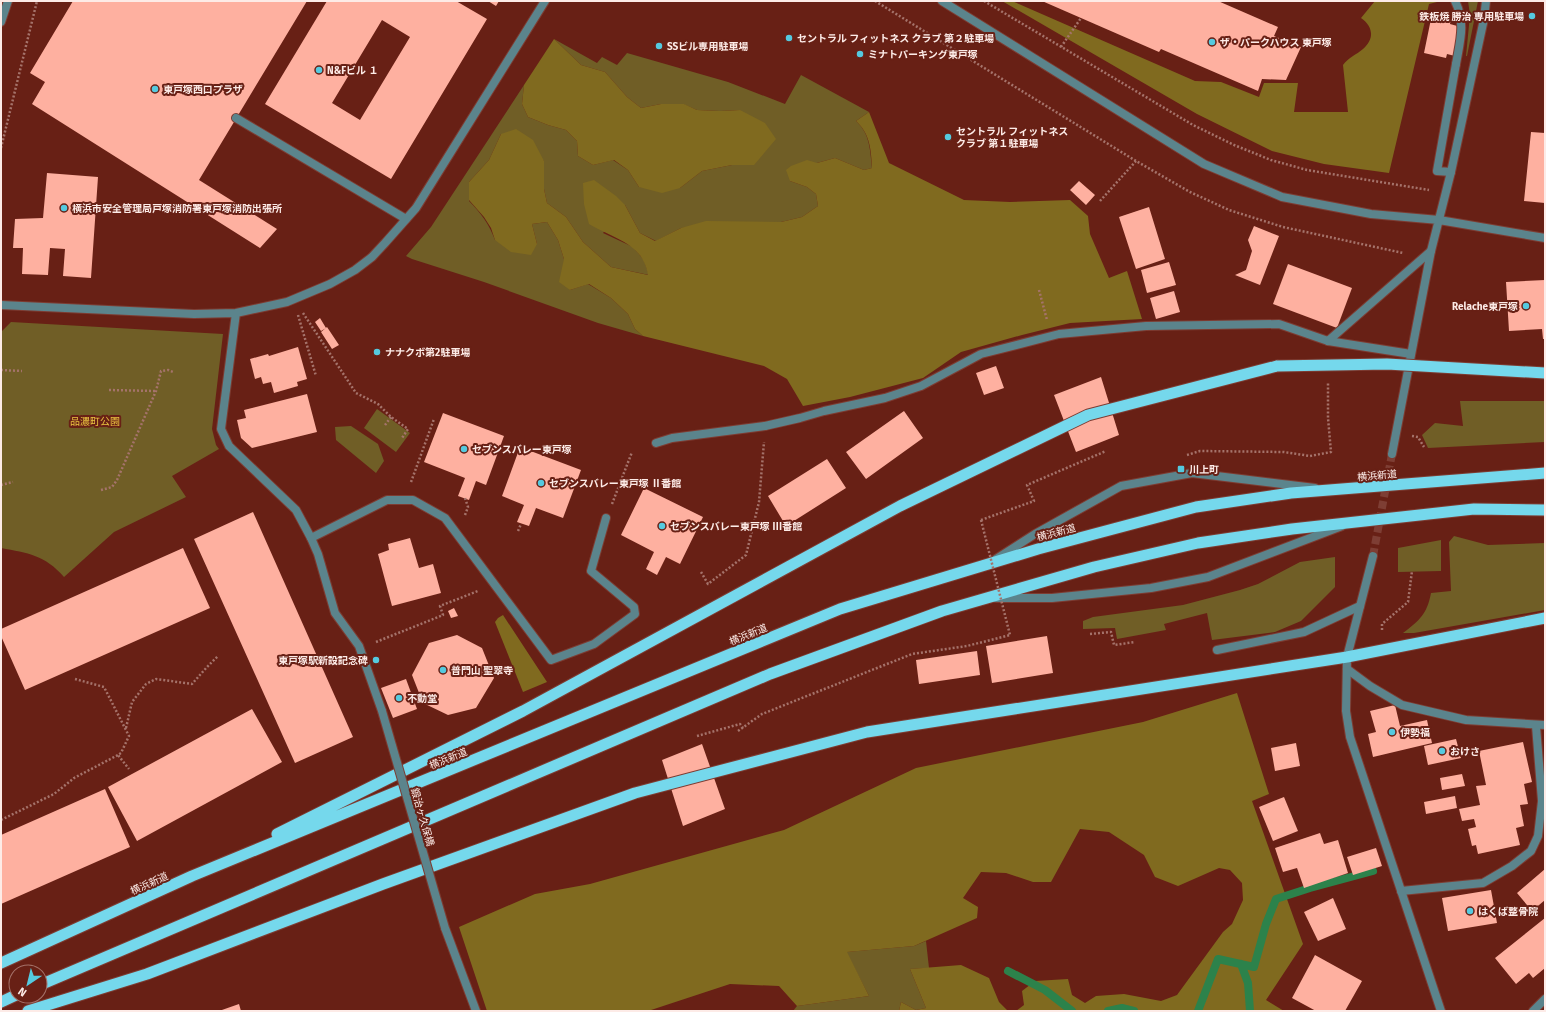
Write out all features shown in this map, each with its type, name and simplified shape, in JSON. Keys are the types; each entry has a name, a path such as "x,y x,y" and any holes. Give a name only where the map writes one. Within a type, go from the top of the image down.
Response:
{"highway":[{"path":"192,876 523,711 900,506 1088,415 1277,366 1387,364 1545,373"},
{"name":"横浜新道","path":"1,963 192,876 840,609 1038,549 1196,507 1291,493 1545,473"},
{"path":"48,982 770,674 942,610 1094,567 1198,543 1292,529 1474,509 1545,510"},
{"path":"28,1011 147,974 390,881 635,793 867,732 1347,663 1380,651 1545,618"}],"street":[{"path":"1,22 8,1"},
{"path":"1,305 194,314 236,313 294,300 330,284 355,270 386,243 416,208 545,1"},
{"path":"942,1 1204,164 1282,197 1371,214 1439,220 1545,238"},
{"path":"1451,172 1438,171 1462,25 1461,12 1455,1"},
{"path":"1392,454 1431,251 1451,172 1484,19 1486,1"},
{"path":"236,118 406,219"},
{"path":"1328,341 1431,251"},
{"name":"鍛治ヶ久保橋","path":"236,313 221,429 229,446 296,510 311,538 318,554 335,613 358,646 382,711 444,928 476,1011"},
{"path":"656,443 672,438 765,426 800,418 824,410 885,398 921,386 981,354 1058,334 1146,326 1279,324 1328,341 1410,354"},
{"path":"986,564 1035,534 1121,486 1192,473 1334,490"},
{"path":"311,538 387,500 413,500 445,518 550,660 594,644 635,614 634,607 591,571 606,518"},
{"path":"984,598 1059,597 1151,588 1208,577 1352,522"},
{"path":"1373,556 1347,663 1346,710 1350,737 1441,1011"},
{"path":"1217,650 1304,632 1360,606"},
{"path":"1347,663 1370,686 1402,705 1466,720 1536,726 1545,725"},
{"path":"1401,891 1483,883 1512,866 1531,851 1538,836 1542,801 1536,726"},
{"path":"1534,1011 1545,999"}],"path":[{"path":"1,148 37,1"},
{"path":"875,1 1136,161 1190,192 1230,210 1283,227 1404,253 1419,261"},
{"path":"984,1 1193,125 1234,145 1271,160 1307,170 1446,192"},
{"path":"1061,47 1081,18"},
{"path":"1100,201 1136,161"},
{"path":"1039,290 1052,336"},
{"path":"294,300 316,376"},
{"path":"316,330 356,393 378,404 391,417 408,430 402,438"},
{"path":"1,370 22,371"},
{"path":"101,490 108,490 117,480 156,391 161,371 168,370 172,372"},
{"path":"1186,455 1200,451 1284,452 1310,456 1331,452 1328,418 1328,380"},
{"path":"108,390 156,391"},
{"path":"385,425 391,417"},
{"path":"417,485 411,482 434,419"},
{"path":"701,572 708,584 746,555 759,502 765,426"},
{"path":"738,731 762,714 912,654 967,646 1010,636 981,520 1034,501 1028,485 1106,450"},
{"path":"616,492 632,452"},
{"path":"1,485 13,482"},
{"path":"518,532 521,524"},
{"path":"1380,651 1382,624 1408,602 1412,571"},
{"path":"376,642 443,615 440,606 478,591"},
{"path":"1090,634 1111,632 1114,645 1135,642"},
{"path":"126,728 132,702 146,684 156,679 192,684 218,656"},
{"path":"1,820 54,794 74,778 121,753 129,736 104,687 75,679"},
{"path":"697,736 740,724 743,728"},
{"path":"118,755 129,769"}],"green space":[{"path":"1468,1 1478,1 1466,56 1470,15"},
{"path":"554,39 597,63 602,57 617,65 627,53 728,82 785,104 801,75 869,112 856,121 861,126 867,137 870,148 872,168 864,170 835,158 817,163 790,181 807,187 816,194 818,206 802,217 781,222 681,228 656,241 640,233 625,205 603,233 633,247 644,260 649,275 611,267 583,242 566,217 547,203 544,189 544,161 501,134 489,160 469,182 469,201 484,219 495,240 537,244 532,224 547,222 558,240 564,259 570,290 588,284 611,298 628,314 635,329 643,336 598,323 406,256 431,227 524,85 522,104 528,117 566,130 577,141 578,156 593,165 613,160 628,170 639,187 680,188 702,171 732,165 754,165 740,110 697,110 683,104 661,104 641,108 627,97 605,72 581,65"},
{"name":"品濃町公園","path":"11,322 223,334 212,429 216,445 219,449 172,476 186,497 114,532 64,577 43,559 1,548 1,332"},
{"path":"1460,401 1545,401 1545,442 1428,448 1422,435 1435,423 1463,426"},
{"path":"377,409 410,433 396,452 364,428"},
{"path":"351,426 378,444 384,461 376,473 336,440 335,427"},
{"path":"1454,536 1488,545 1545,543 1545,610 1414,633 1403,633 1422,616 1431,593 1451,591 1449,542"},
{"path":"1441,540 1441,571 1398,572 1398,548"},
{"path":"1335,557 1335,587 1301,621 1275,632 1212,640 1207,613 1164,624 1166,630 1117,639 1115,628 1083,629 1083,621 1093,617 1183,605 1258,584 1300,562"},
{"path":"926,941 929,968 910,969 926,1008 916,1010 901,1002 899,1011 793,1011 797,1006 869,996 846,952 914,946"}],"shaded area":[{"path":"1002,1 1012,1 1195,81 1221,82 1259,97 1264,83 1298,83 1294,112 1348,112 1343,65 1367,45 1371,37 1368,25 1361,18 1375,1 1441,1 1429,4 1389,173 1324,164 1272,151 1197,114"},
{"path":"554,39 581,65 605,72 627,97 641,108 661,104 684,104 697,110 740,110 765,123 776,139 754,165 732,165 702,171 680,188 662,193 639,187 628,170 614,160 593,165 578,156 577,141 566,130 528,117 522,104 524,85"},
{"path":"869,112 889,163 964,200 1010,202 1070,200 1088,216 1090,234 1109,278 1127,271 1142,319 1070,323 1022,335 961,352 923,378 850,397 803,406 787,379 764,366 643,336 635,329 628,314 611,298 589,284 570,290 559,282 564,259 558,240 547,222 532,224 537,244 531,255 511,252 495,240 491,228 484,217 469,200 469,182 489,160 501,134 516,129 533,140 544,161 544,189 547,203 566,217 583,242 611,267 648,275 645,264 634,249 617,238 589,224 584,204 583,183 594,180 616,196 625,205 640,233 655,241 681,228 706,221 781,222 802,217 818,206 816,194 807,187 790,181 786,170 791,166 807,160 817,163 835,158 864,170 872,168 869,142 861,126 856,121"},
{"path":"503,615 547,682 523,692 495,622"},
{"path":"1237,693 1269,794 1252,801 1303,944 1266,1000 1284,1011 1016,1011 1024,1005 1022,991 1035,981 1068,979 1072,995 1085,1003 1096,996 1124,994 1161,1001 1177,995 1223,932 1232,924 1243,900 1242,883 1230,870 1219,868 1178,886 1155,877 1144,855 1109,832 1080,829 1051,882 1033,882 1006,873 981,872 963,898 978,907 977,918 914,946 847,952 869,996 797,1006 779,986 730,984 648,1011 487,1011 459,927 535,894 590,884 784,830 916,768 1143,722"},
{"path":"961,965 989,978 999,1002 1008,1011 899,1011 901,1002 916,1010 926,1008 910,969"}],"building":[{"name":"東戸塚西口プラザ","path":"73,1 307,1 199,180 277,229 260,248 32,104 45,82 30,73"},
{"name":"N&Fビル １","path":"327,1 456,1 487,19 391,179 265,104","holes":["382,20 410,37 360,120 332,103"]},
{"path":"488,1 499,1 496,6"},
{"name":"ザ・パークハウス 東戸塚","path":"1042,1 1218,1 1278,27 1274,36 1301,47 1286,80 1262,79 1258,91 1161,49 1159,52"},
{"path":"1432,14 1451,18 1450,24 1461,27 1455,56 1447,54 1446,58 1424,53"},
{"path":"1531,132 1545,133 1545,203 1524,201"},
{"path":"47,173 98,177 91,278 63,276 65,249 50,248 48,275 22,274 23,248 13,248 15,219 43,218"},
{"path":"1079,181 1095,195 1086,205 1070,190"},
{"path":"1149,207 1165,259 1136,269 1119,217"},
{"path":"1254,226 1279,236 1260,285 1235,275 1246,270 1252,251 1248,240"},
{"path":"1169,262 1176,285 1147,293 1141,270"},
{"path":"1288,264 1352,288 1337,328 1273,304"},
{"name":"Relache東戸塚","path":"1545,280 1545,339 1543,339 1542,329 1509,331 1506,282"},
{"path":"1174,291 1180,312 1156,319 1150,298"},
{"path":"320,318 326,328 321,331 315,322"},
{"path":"327,327 339,345 332,349 321,332"},
{"path":"298,347 307,379 297,382 298,386 274,393 271,382 263,384 261,377 255,379 250,359 268,354 269,356"},
{"path":"996,366 1004,388 984,395 976,373"},
{"path":"1101,377 1119,435 1076,452 1054,395"},
{"path":"307,394 317,432 252,448 241,438 237,420 246,418 244,410"},
{"path":"904,411 923,438 866,479 846,452"},
{"name":"セブンスバレー東戸塚","path":"443,413 504,436 486,485 476,481 469,500 458,496 465,478 424,462"},
{"name":"セブンスバレー東戸塚 Ⅱ番館","path":"520,447 581,470 563,518 536,508 529,526 517,522 524,505 502,496"},
{"path":"827,459 846,488 786,526 768,496"},
{"name":"セブンスバレー東戸塚 Ⅲ番館","path":"644,488 703,517 680,564 666,557 657,575 646,569 654,552 621,535"},
{"path":"253,512 353,737 295,763 194,539"},
{"path":"410,538 419,568 433,564 441,593 392,606 378,554 389,550 388,544"},
{"path":"183,548 210,608 25,690 1,636 1,629"},
{"path":"454,608 458,616 451,618 448,611"},
{"path":"457,635 482,648 494,678 476,708 448,715 423,703 412,675 429,643"},
{"path":"1047,636 1053,673 992,683 986,646"},
{"path":"977,651 980,675 919,684 916,660"},
{"name":"不動堂","path":"406,679 417,709 393,718 381,688"},
{"path":"1395,705 1400,726 1427,720 1432,743 1373,757 1368,734 1376,732 1370,711"},
{"path":"252,709 282,762 137,841 108,787"},
{"path":"1456,739 1461,758 1428,765 1424,746"},
{"path":"1523,742 1532,782 1524,784 1528,804 1520,805 1524,826 1516,828 1520,845 1478,854 1476,845 1472,846 1468,829 1476,827 1474,819 1462,821 1459,809 1480,805 1476,786 1486,785 1479,751"},
{"path":"1296,743 1300,766 1275,771 1271,748"},
{"path":"702,744 725,809 683,826 662,760"},
{"path":"1462,774 1465,786 1442,790 1440,778"},
{"path":"105,789 130,847 1,904 1,835"},
{"path":"1455,796 1457,808 1426,814 1424,802"},
{"path":"1284,797 1298,831 1273,841 1259,807"},
{"path":"1320,833 1324,844 1338,840 1348,873 1304,888 1297,868 1283,872 1275,848"},
{"path":"1376,848 1382,866 1353,875 1347,857"},
{"path":"1545,869 1545,900 1532,911 1517,893"},
{"path":"1491,890 1497,923 1448,931 1442,898"},
{"path":"1333,898 1346,929 1318,941 1304,912"},
{"path":"1545,918 1545,968 1533,978 1529,973 1516,984 1495,958"},
{"path":"1315,955 1362,981 1345,1011 1316,1011 1292,998"},
{"path":"239,1004 241,1011 219,1011"}],"waterway":[{"path":"1198,1011 1218,959 1254,967 1266,924 1276,899 1373,871"},
{"path":"1241,964 1248,983 1250,1011"},
{"path":"1008,971 1045,990 1072,1011"},
{"path":"1108,1011 1122,1008 1134,1011"}],"tunnel":[{"path":"1373,556 1392,454"}],"place":[{"name":"鉄板焼 勝治 専用駐車場","path":"1532,16"},
{"name":"セントラル フィットネス クラブ 第２駐車場","path":"789,38"},
{"name":"ザ・パークハウス 東戸塚","path":"1212,42"},
{"name":"SSビル専用駐車場","path":"659,46"},
{"name":"ミナトパーキング東戸塚","path":"860,54"},
{"name":"N&Fビル １","path":"319,70"},
{"name":"東戸塚西口プラザ","path":"155,89"},
{"name":"セントラル フィットネス クラブ 第１駐車場","path":"948,137"},
{"name":"横浜市安全管理局戸塚消防署東戸塚消防出張所","path":"64,208"},
{"name":"Relache東戸塚","path":"1526,306"},
{"name":"ナナクボ第2駐車場","path":"377,352"},
{"name":"セブンスバレー東戸塚","path":"464,449"},
{"name":"川上町","path":"1181,469"},
{"name":"セブンスバレー東戸塚 Ⅱ番館","path":"541,483"},
{"name":"セブンスバレー東戸塚 Ⅲ番館","path":"662,526"},
{"name":"東戸塚駅新設記念碑","path":"376,660"},
{"name":"普門山 聖翠寺","path":"443,670"},
{"name":"不動堂","path":"399,698"},
{"name":"伊勢福","path":"1392,732"},
{"name":"おけさ","path":"1442,751"},
{"name":"はくば整骨院","path":"1470,911"}]}
